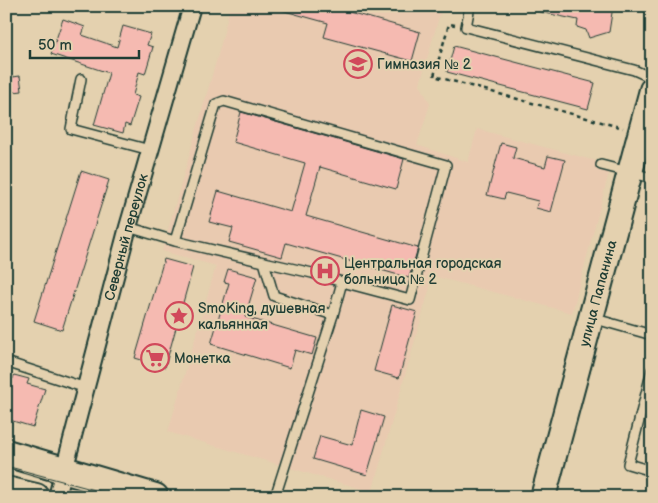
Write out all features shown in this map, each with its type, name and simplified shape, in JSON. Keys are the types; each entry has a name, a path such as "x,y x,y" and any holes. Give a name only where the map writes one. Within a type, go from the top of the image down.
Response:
{"main road":[{"path":"6,453 155,497"},
{"path":"6,490 36,497"}],"street":[{"name":"Северный переулок","path":"57,497 128,227 192,6"},
{"name":"улица Папанина","path":"543,497 591,318 641,175 652,90"}],"lane":[{"path":"470,6 466,27 634,70 652,78"},
{"path":"81,79 71,129 150,150"},
{"path":"128,227 175,241 312,273 410,300 446,165 224,100 216,104 175,241"},
{"path":"601,165 641,175"},
{"path":"264,262 274,296 332,315"},
{"path":"275,497 342,282"},
{"path":"591,318 652,335"},
{"path":"6,362 86,388"},
{"path":"652,370 628,464 652,471"}],"path":[{"path":"466,27 449,24 434,76 623,128"}],"shaded area":[{"name":"Центральная городская больница № 2","path":"230,6 442,6 420,84 430,104 417,145 468,162 477,129 611,165 572,313 433,276 372,492 168,432 216,266 162,251"}],"building":[{"path":"282,6 328,6 420,32 412,61 324,37 328,23 281,10"},
{"path":"537,6 613,6 609,32 589,38 586,30 577,27 578,20 536,11"},
{"path":"63,19 85,27 82,35 117,47 123,26 151,34 147,45 153,47 145,74 139,72 133,95 139,97 130,126 125,124 123,133 94,125 109,73 51,54"},
{"path":"454,46 595,83 588,109 447,72"},
{"path":"20,76 22,91 6,93 6,78"},
{"path":"241,112 404,159 396,189 320,167 306,216 418,248 409,278 286,243 282,257 229,242 233,228 209,222 218,191 291,212 305,163 233,142"},
{"path":"501,143 516,147 513,158 545,167 548,156 565,160 551,212 536,208 538,201 506,193 504,199 487,195"},
{"path":"81,171 109,180 62,330 34,321"},
{"path":"164,259 193,267 165,367 135,358"},
{"path":"228,269 257,277 245,317 317,338 312,355 295,350 290,368 211,344 229,283 224,282"},
{"path":"392,305 417,312 399,378 374,371"},
{"path":"14,375 29,379 27,384 45,389 33,427 6,419 6,377 13,379"},
{"path":"361,410 384,417 367,475 313,459 320,436 352,445"}],"tram line":[{"path":"6,466 121,497"}],"place":[{"name":"Гимназия № 2","path":"358,64"},
{"name":"Центральная городская больница № 2","path":"325,271"},
{"name":"SmoKing, душевная кальянная","path":"179,316"},
{"name":"Монетка","path":"155,358"}]}
